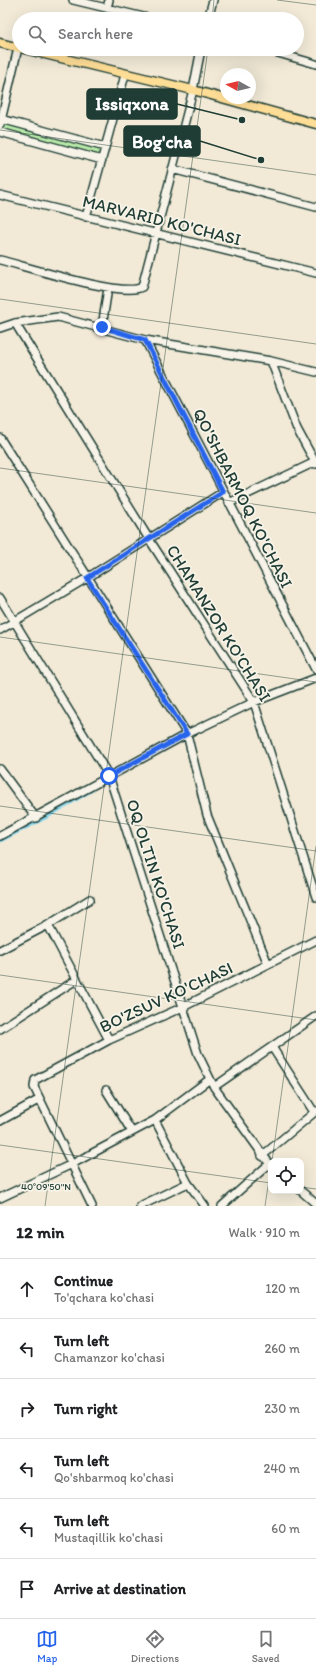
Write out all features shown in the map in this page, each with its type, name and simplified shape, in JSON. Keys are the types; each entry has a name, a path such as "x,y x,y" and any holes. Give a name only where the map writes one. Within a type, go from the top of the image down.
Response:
{"main road":[{"path":"0,43 12,46"},
{"path":"51,56 125,75 193,90 316,124"}],"street":[{"path":"73,0 123,12"},
{"path":"107,8 109,0"},
{"path":"210,12 213,0"},
{"path":"18,56 1,122 105,147"},
{"path":"0,260 108,288 134,290 142,287 193,90 200,56"},
{"path":"288,56 316,64"},
{"path":"86,217 125,75"},
{"path":"0,132 102,160"},
{"path":"172,169 316,207"},
{"name":"MARVARID KO'CHASI","path":"0,195 316,274"},
{"path":"102,327 108,288"},
{"path":"0,328 15,323 58,317 102,327 145,340 271,361 316,372"},
{"name":"CHAMANZOR KO'CHASI","path":"15,323 149,539 254,702 316,896"},
{"name":"QO'SHBARMOQ KO'CHASI","path":"145,340 316,669"},
{"path":"229,503 315,463 297,429 271,361"},
{"path":"0,438 87,578 187,734 207,815 268,964"},
{"path":"0,630 87,578 223,492"},
{"name":"OQ OLTIN KO'CHASI","path":"0,598 15,620 109,776 198,1054 214,1087 268,1163"},
{"path":"0,836 36,818 109,776 187,734 254,702 316,678"},
{"path":"0,769 36,818"},
{"path":"0,950 48,925 90,899"},
{"path":"48,925 109,1040"},
{"name":"BO'ZSUV KO'CHASI","path":"40,1099 33,1084 35,1080 109,1040 184,1007 316,940"},
{"path":"0,1029 76,980"},
{"path":"214,1087 316,1016"},
{"path":"262,1156 315,1112 272,1047"},
{"path":"0,1198 72,1164 155,1120 210,1079"},
{"path":"106,1090 132,1132"},
{"path":"0,1121 40,1099 92,1206"},
{"path":"155,1120 188,1183 204,1206"},
{"path":"222,1206 268,1167"},
{"path":"140,1206 188,1183"},
{"path":"304,1194 315,1204"}],"green space":[{"path":"4,122 101,149 99,156 2,129"}],"waterway":[{"path":"0,840 47,816 92,789"}],"place":[{"name":"Issiqxona","path":"242,120"},
{"name":"Bog'cha","path":"261,160"}],"route":[{"path":"102,327 145,340 223,492 87,578 187,734 109,776"}]}
